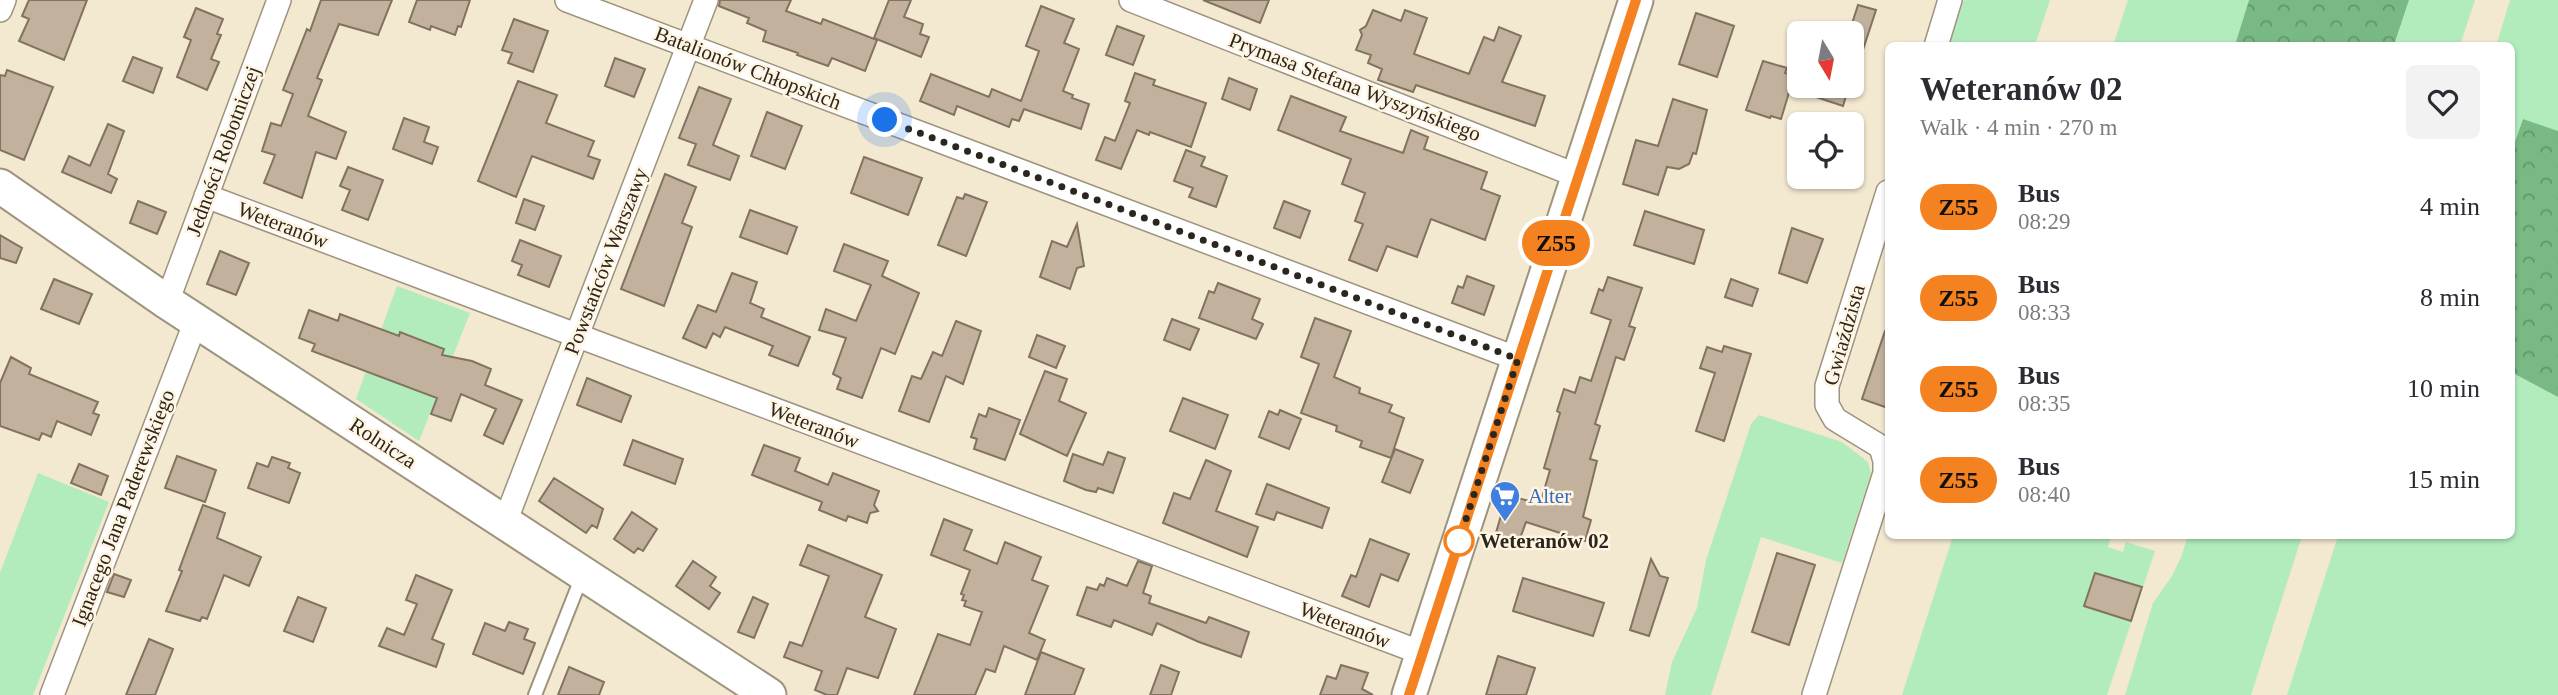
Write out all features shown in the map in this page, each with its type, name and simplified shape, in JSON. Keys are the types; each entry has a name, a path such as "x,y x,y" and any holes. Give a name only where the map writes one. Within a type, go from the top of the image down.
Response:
{"street":[{"path":"0,10 4,0"},
{"name":"Jedności Robotniczej","path":"167,302 279,0"},
{"name":"Batalionów Chłopskich","path":"567,0 1518,359"},
{"name":"Powstańców Warszawy","path":"505,522 706,0"},
{"name":"Prymasa Stefana Wyszyńskiego","path":"1130,0 1578,176"},
{"path":"1409,695 1636,0"},
{"path":"1937,42 1950,0"},
{"name":"Rolnicza","path":"0,186 167,302 583,572 749,686"},
{"name":"Weteranów","path":"206,196 1422,653"},
{"name":"Gwiaździsta","path":"1885,202 1827,386 1826,397 1827,405 1835,419 1881,447 1885,461"},
{"name":"Ignacego Jana Paderewskiego","path":"52,695 196,321"},
{"name":"Gwiaździsta","path":"1814,695 1885,473"}],"lane":[{"path":"535,695 583,572"}],"green space":[{"path":"1964,0 2050,0 2036,42 1950,42"},
{"path":"2128,0 2249,0 2236,42 2114,42"},
{"path":"2249,0 2409,0 2395,42 2236,42"},
{"path":"2409,0 2475,0 2461,42 2395,42"},
{"path":"2510,0 2558,0 2558,131 2523,119 2515,142 2515,42 2497,42"},
{"path":"2523,119 2558,131 2558,397 2515,374 2515,142"},
{"path":"397,286 470,313 419,441 356,399"},
{"path":"2515,374 2558,397 2558,695 2287,695 2337,539 2515,539"},
{"path":"1759,415 1842,442 1868,462 1871,473 1842,563 1761,537 1711,695 1665,695 1672,662 1697,608 1706,560 1751,424"},
{"path":"38,473 109,502 33,695 0,695 0,573"},
{"path":"1952,539 2110,539 2108,547 2123,552 2126,542 2155,551 2107,695 1902,695"},
{"path":"2187,539 2301,539 2251,695 2125,695 2153,603 2172,576"}],"building":[{"path":"29,0 87,0 64,60 19,41 29,19 22,16"},
{"path":"321,0 392,0 378,35 339,24 317,78 322,80 308,116 346,132 336,159 316,152 302,198 264,183 275,155 262,151 271,123 281,126 293,94 283,90"},
{"path":"417,0 470,0 461,27 458,26 455,35 431,26 430,30 409,22"},
{"path":"720,0 791,0 786,11 821,24 823,19 877,40 865,71 832,58 828,66 763,41 766,31 747,23 749,18 719,6"},
{"path":"889,0 911,0 904,17 923,24 920,34 929,37 921,57 874,38"},
{"path":"1203,0 1269,0 1260,23"},
{"path":"1858,5 1876,10 1864,47 1864,21 1853,21"},
{"path":"1041,6 1074,19 1064,43 1079,49 1063,91 1073,95 1072,98 1089,104 1081,129 1024,109 1019,121 1012,119 1009,127 957,106 954,115 920,101 931,74 989,97 992,89 1021,101 1039,51 1026,46"},
{"path":"196,8 223,19 217,34 221,35 211,59 219,62 207,90 177,77 191,40 184,37"},
{"path":"1373,10 1401,21 1405,10 1427,18 1414,54 1469,74 1484,37 1494,41 1499,27 1521,36 1502,82 1545,96 1535,126 1416,85 1413,92 1378,80 1382,69 1368,63 1371,55 1356,50 1362,35 1360,30 1366,26"},
{"path":"1696,13 1734,26 1717,77 1679,64"},
{"path":"514,19 548,31 533,72 508,63 512,53 502,50"},
{"path":"1117,26 1144,36 1133,65 1106,55"},
{"path":"133,57 162,68 153,93 123,81"},
{"path":"615,58 645,69 634,97 605,86"},
{"path":"1763,61 1787,68 1787,98 1781,119 1746,110"},
{"path":"7,70 53,87 24,160 0,150 0,75 5,76"},
{"path":"1135,73 1155,80 1153,85 1206,103 1191,147 1137,130 1121,169 1096,160 1105,137 1115,141 1130,103 1125,101"},
{"path":"1229,78 1257,89 1250,110 1222,99"},
{"path":"518,81 557,95 546,123 594,141 588,156 600,160 593,179 532,156 516,197 478,181"},
{"path":"699,87 731,99 713,145 739,156 730,180 688,165 696,144 679,138"},
{"path":"1291,96 1346,117 1340,131 1403,153 1411,130 1428,137 1424,149 1487,172 1481,189 1500,196 1485,240 1431,219 1417,257 1387,246 1377,271 1349,260 1363,224 1355,221 1365,193 1342,184 1351,159 1278,130"},
{"path":"1819,98 1845,98 1843,106"},
{"path":"1673,99 1707,110 1696,154 1693,153 1689,164 1679,169 1667,167 1658,195 1623,184 1636,140 1658,146"},
{"path":"767,112 802,126 785,169 751,156"},
{"path":"404,118 429,127 424,142 438,147 432,164 393,149"},
{"path":"108,124 124,131 108,174 117,179 111,193 62,172 69,156 90,166"},
{"path":"1186,150 1205,157 1201,166 1227,176 1216,207 1189,197 1193,188 1174,181"},
{"path":"864,157 922,178 908,215 851,193"},
{"path":"348,167 383,180 368,220 342,210 350,190 340,186"},
{"path":"665,174 696,187 682,223 692,227 664,306 621,289"},
{"path":"965,194 987,202 966,256 938,245 957,197 963,199"},
{"path":"524,199 544,206 535,230 516,223"},
{"path":"138,201 166,212 157,234 130,223"},
{"path":"1284,201 1310,211 1300,238 1274,228"},
{"path":"750,210 797,227 787,254 740,237"},
{"path":"1645,211 1704,230 1694,264 1634,245"},
{"path":"1077,224 1084,266 1077,268 1070,289 1040,277 1052,241 1067,247"},
{"path":"1792,228 1823,239 1807,283 1779,273"},
{"path":"0,235 22,248 16,263 0,258"},
{"path":"520,240 561,256 549,287 518,275 522,265 512,261"},
{"path":"844,244 888,261 882,276 919,293 895,354 881,348 862,398 837,389 841,378 833,374 846,338 819,330 826,309 856,321 871,285 834,271"},
{"path":"220,251 249,263 236,295 207,284"},
{"path":"732,273 757,282 750,303 764,309 761,317 810,337 798,366 769,355 773,346 725,327 720,337 713,333 706,348 683,338 698,305 716,312"},
{"path":"1467,276 1494,286 1484,315 1452,303 1458,286 1463,288"},
{"path":"1608,277 1642,288 1629,326 1635,328 1624,360 1616,357 1595,424 1600,426 1590,459 1597,461 1583,517 1591,520 1585,541 1526,522 1518,544 1495,536 1507,495 1540,504 1550,470 1544,468 1564,389 1575,393 1580,377 1591,381 1611,320 1591,313 1599,289 1603,291"},
{"path":"54,279 92,294 79,324 41,309"},
{"path":"1731,279 1758,289 1752,306 1725,297"},
{"path":"1218,283 1260,299 1252,319 1263,324 1256,339 1199,318 1209,291 1214,293"},
{"path":"309,310 338,321 340,314 399,336 400,332 444,349 442,355 472,361 491,369 485,385 522,400 503,444 484,435 496,409 461,394 451,421 431,414 437,398 312,351 315,344 299,338"},
{"path":"1315,318 1351,331 1334,377 1360,388 1359,393 1392,405 1389,412 1404,418 1391,458 1360,447 1362,441 1336,431 1337,426 1301,413 1319,364 1301,357"},
{"path":"1172,319 1199,329 1190,350 1164,340"},
{"path":"956,321 981,331 963,384 946,376 929,422 899,411 912,376 921,379 933,352 942,356"},
{"path":"1885,331 1885,407 1862,399"},
{"path":"1037,335 1065,346 1056,368 1029,357"},
{"path":"1724,346 1751,354 1724,441 1696,431 1715,373 1700,368 1707,347 1722,352"},
{"path":"11,357 31,368 29,374 98,402 93,413 99,415 91,435 57,421 51,437 42,433 39,440 0,426 0,383"},
{"path":"1045,371 1067,379 1059,401 1086,413 1067,456 1020,434"},
{"path":"587,378 631,396 621,422 577,405"},
{"path":"1183,398 1228,415 1215,449 1170,431"},
{"path":"989,408 1020,420 1005,460 974,449 977,439 971,437 979,414 986,417"},
{"path":"1280,410 1301,419 1289,449 1259,437 1269,411 1278,415"},
{"path":"633,440 683,459 675,484 624,465"},
{"path":"764,445 800,458 795,471 828,485 833,473 879,491 874,505 878,511 870,513 867,523 848,516 846,521 819,510 822,502 752,475"},
{"path":"1395,449 1423,460 1410,493 1382,482"},
{"path":"1108,452 1125,458 1113,493 1098,488 1096,492 1086,490 1064,481 1073,454 1103,465"},
{"path":"177,456 216,470 205,502 165,488"},
{"path":"272,457 290,463 288,468 300,473 289,503 248,488 257,463 268,467"},
{"path":"1206,460 1231,471 1216,511 1258,527 1247,557 1163,523 1174,493 1190,499"},
{"path":"79,464 108,476 101,495 71,483"},
{"path":"554,478 603,509 597,528 592,525 586,533 539,501"},
{"path":"1267,484 1329,508 1322,528 1277,512 1274,520 1256,514"},
{"path":"203,505 225,513 217,538 261,557 249,586 224,575 207,619 202,617 200,621 166,611"},
{"path":"632,512 657,529 643,551 638,548 634,553 614,539"},
{"path":"944,519 972,530 964,550 997,564 1005,542 1041,557 1032,580 1048,586 1029,633 1045,640 1037,660 1004,646 995,672 986,669 975,695 914,695 938,634 970,645 982,612 964,606 966,601 962,600 964,595 961,594 970,570 931,555"},
{"path":"1370,539 1409,554 1398,581 1381,574 1369,607 1342,596 1351,575 1356,577"},
{"path":"808,545 882,575 865,617 896,629 878,678 847,668 837,695 827,695 815,690 822,671 784,657 790,642 802,646 829,576 800,565"},
{"path":"1777,553 1815,565 1789,645 1752,632"},
{"path":"1651,559 1660,576 1668,578 1649,636 1630,630"},
{"path":"693,561 716,577 710,586 720,593 709,609 676,586"},
{"path":"1138,561 1152,566 1143,593 1151,596 1149,603 1206,623 1209,617 1249,632 1241,657 1157,623 1152,635 1114,620 1111,627 1077,615 1087,587 1097,590 1100,584 1104,586 1107,578 1127,586"},
{"path":"2095,573 2142,587 2131,621 2084,606"},
{"path":"114,574 131,580 124,597 107,592"},
{"path":"416,575 452,590 432,639 444,644 436,667 379,646 387,628 404,635 417,604 406,600"},
{"path":"1523,578 1604,603 1593,636 1513,611"},
{"path":"298,597 326,608 313,642 284,631"},
{"path":"753,597 768,604 754,638 738,632"},
{"path":"509,622 528,629 524,639 535,643 523,674 473,654 485,623 505,631"},
{"path":"149,639 173,649 155,695 126,695"},
{"path":"1041,652 1084,669 1074,695 1025,695"},
{"path":"1498,656 1535,668 1526,695 1486,695"},
{"path":"1161,665 1179,672 1171,695 1150,695"},
{"path":"1341,665 1368,673 1362,689 1373,695 1320,695 1327,676 1336,679"},
{"path":"569,667 604,682 599,695 558,695"}],"bus line":[{"name":"Z55","path":"1409,695 1636,0"}],"place":[{"name":"Alter","path":"1505,523"},
{"name":"Weteranów 02","path":"1459,541"}],"route":[{"path":"885,120 1518,359 1456,550 1459,541"}]}
